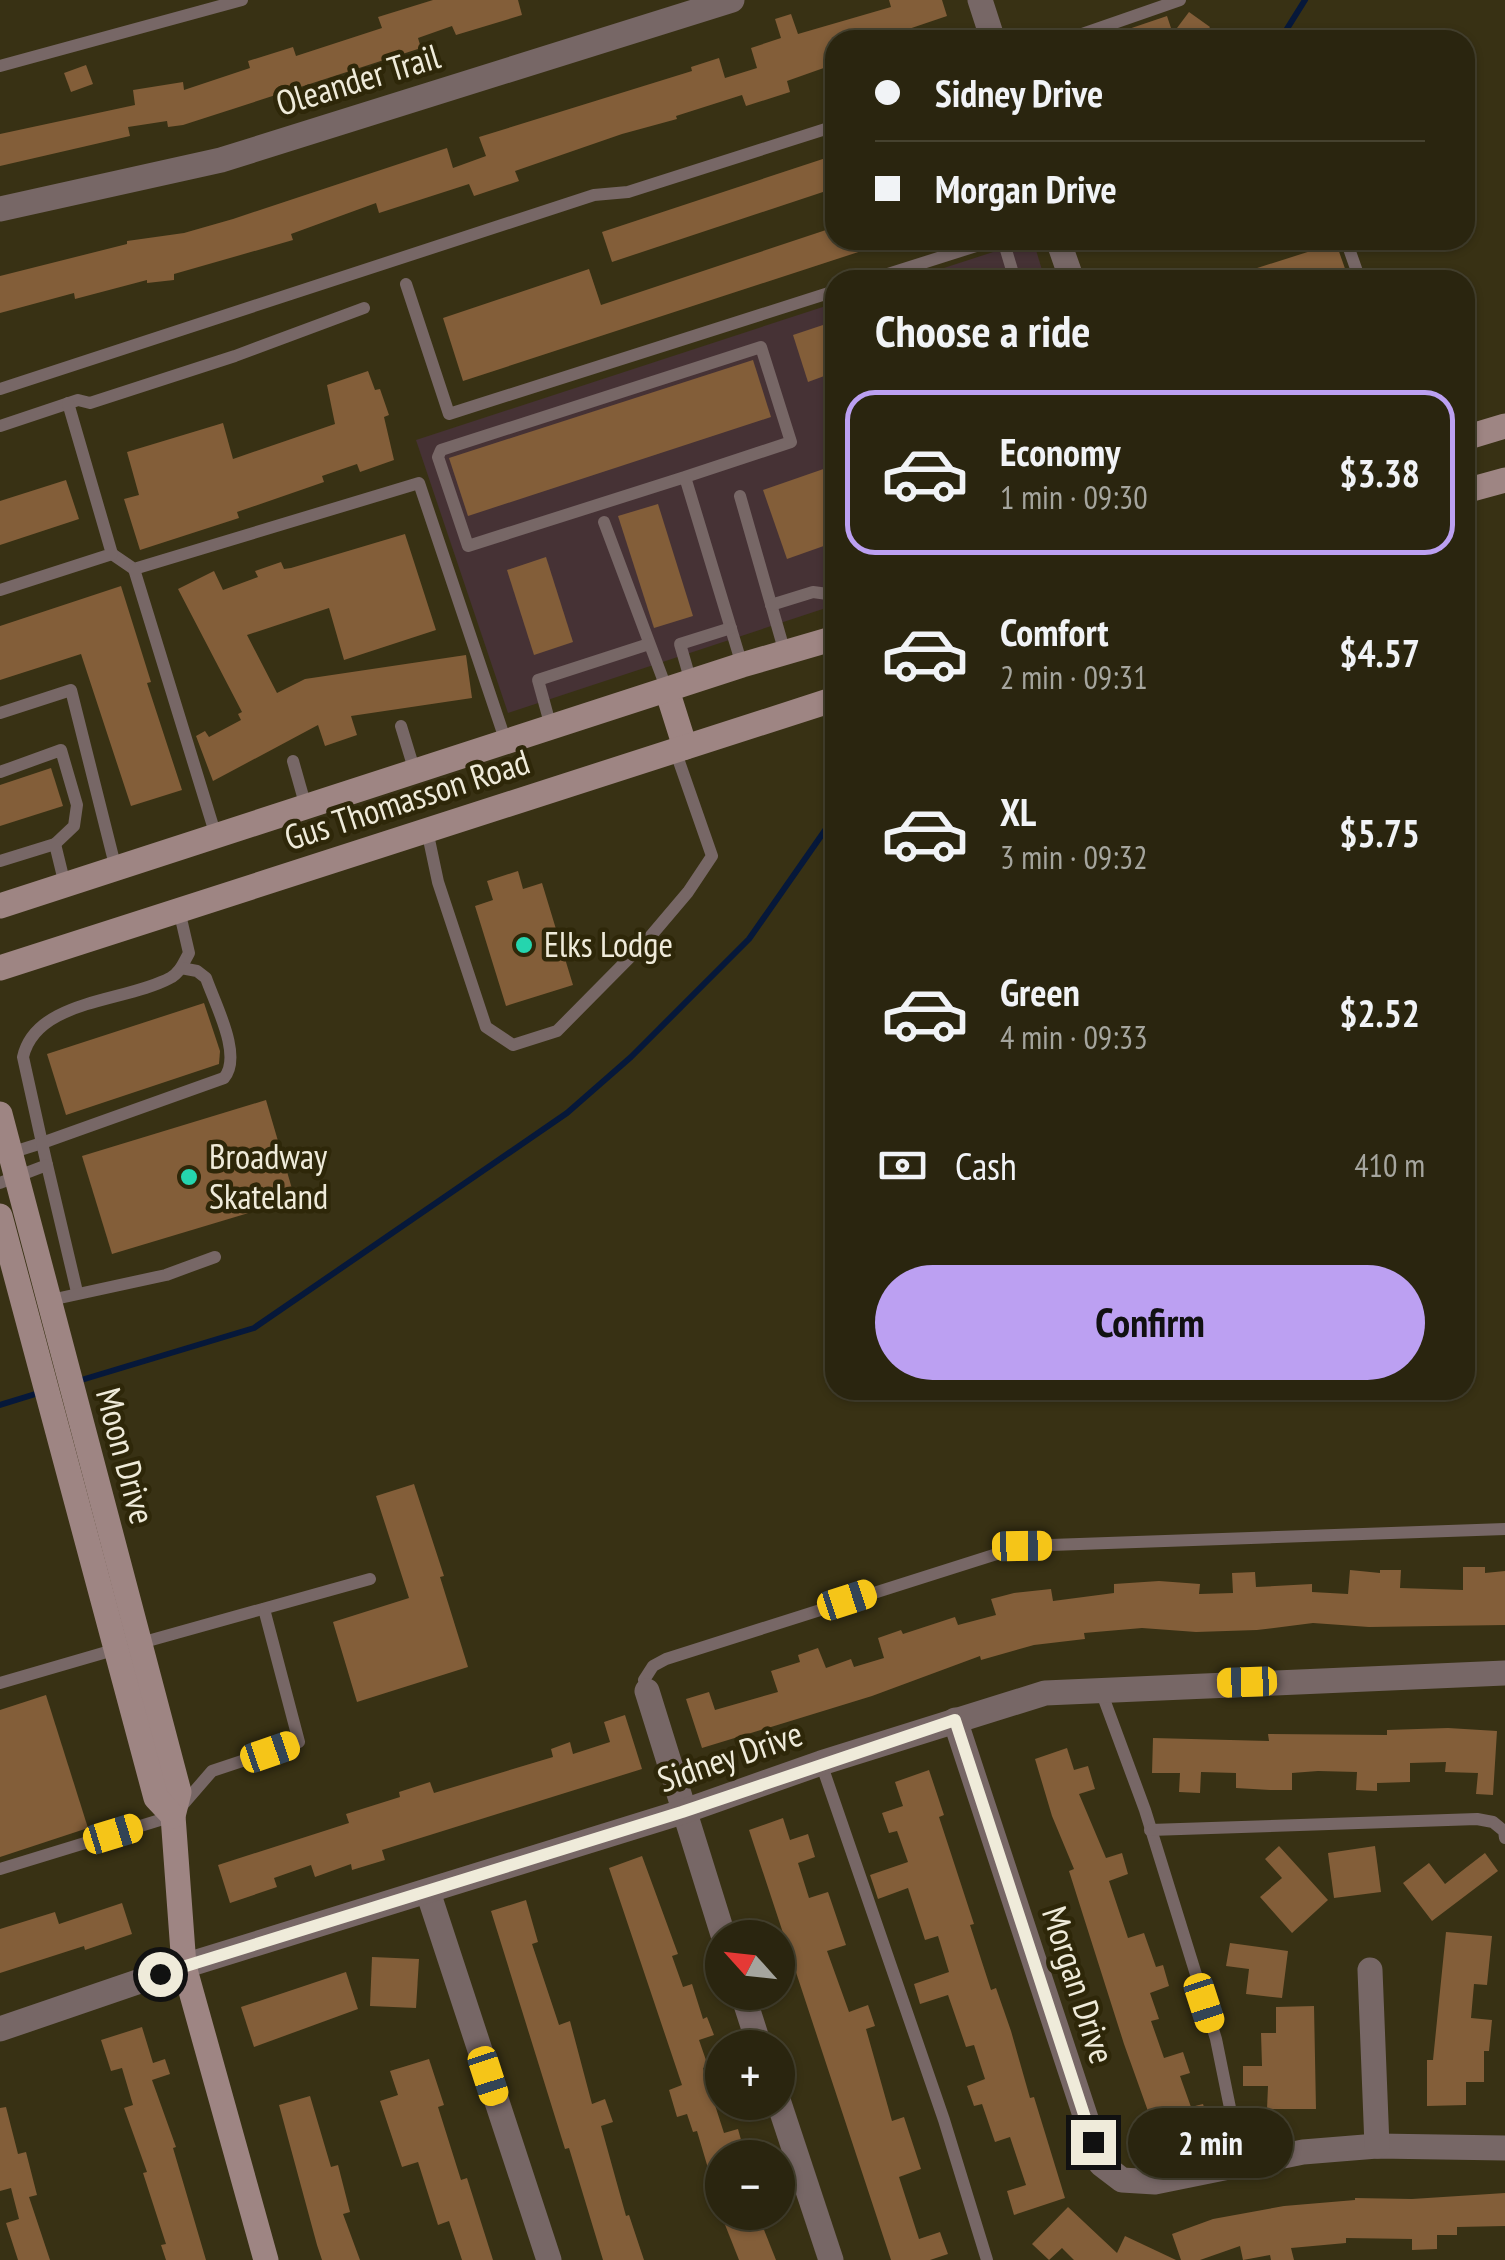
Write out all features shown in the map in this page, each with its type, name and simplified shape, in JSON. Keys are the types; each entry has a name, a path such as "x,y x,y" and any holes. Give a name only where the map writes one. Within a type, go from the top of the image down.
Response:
{"main road":[{"path":"1475,435 1505,426"},
{"path":"1475,488 1505,480"},
{"name":"Gus Thomasson Road","path":"0,906 825,641"},
{"path":"679,686 680,748"},
{"name":"Gus Thomasson Road","path":"0,968 825,702"},
{"name":"Moon Drive","path":"0,1114 36,1304 128,1646 156,1798 173,1816 184,1966 266,2260"},
{"name":"Moon Drive","path":"0,1216 36,1304"}],"street":[{"name":"Oleander Trail","path":"0,209 221,160 732,0"},
{"path":"980,0 990,30"},
{"name":"Sidney Drive","path":"0,2029 184,1966 682,1812 1045,1692 1505,1673"},
{"path":"647,1691 718,1920"},
{"name":"Morgan Drive","path":"955,1720 1101,2164 1122,2180 1155,2182 1303,2152 1378,2146 1505,2148"},
{"path":"428,1892 549,2260"},
{"path":"1370,1970 1378,2146"},
{"path":"785,2120 831,2260"}],"lane":[{"path":"0,66 242,0"},
{"path":"1094,30 1180,0"},
{"path":"0,389 594,195 628,192 825,129"},
{"path":"900,270 963,250"},
{"path":"406,284 449,414 825,294"},
{"path":"0,426 78,400 90,403 108,398 364,308"},
{"path":"761,347 791,442 684,476 468,546 438,457 441,450 761,347"},
{"path":"68,403 112,554 134,569 216,836"},
{"path":"684,476 742,666"},
{"path":"134,569 419,483 506,742"},
{"path":"740,496 785,653"},
{"path":"604,522 650,644 679,686"},
{"path":"0,590 112,554"},
{"path":"771,605 813,592 825,594"},
{"path":"679,686 680,644 730,628"},
{"path":"550,727 538,680 650,644"},
{"path":"0,713 71,690 116,869"},
{"path":"401,726 414,772"},
{"path":"427,830 438,882 486,1027 513,1045 557,1032 649,938 712,856 680,748"},
{"path":"0,772 61,750 77,805 74,826 55,844 0,861"},
{"path":"293,762 306,807"},
{"path":"55,844 66,885"},
{"path":"77,1292 23,1058 26,1043 56,1016 172,978 189,953 179,910"},
{"path":"7,1167 42,1143 224,1078 230,1071 232,1052 206,978 197,970 181,968"},
{"path":"7,1167 48,1165"},
{"path":"36,1304 166,1275 214,1258"},
{"path":"647,1691 644,1680 653,1666 666,1659 1022,1546 1505,1529"},
{"path":"0,1683 370,1578"},
{"path":"0,1869 173,1816 212,1771 299,1742 264,1609"},
{"path":"1100,1689 1150,1830 1216,2039 1241,2162"},
{"path":"821,1763 944,2120 987,2260"},
{"path":"1150,1830 1477,1819 1493,1822 1504,1831 1505,1838"}],"shaded area":[{"path":"999,250 1036,250 1042,270 938,270"},
{"path":"825,306 825,608 508,713 416,440"}],"building":[{"path":"433,0 518,0 522,15 456,35 452,26 418,38 421,48 183,125 168,127 167,121 128,127 130,136 0,166 0,134 135,105 133,90 183,82 184,90 250,68 248,61 293,47 296,56 382,28 378,17"},
{"path":"889,0 942,0 947,16 906,30 825,30 825,68 787,81 790,92 746,106 742,95 676,116 677,119 515,171 519,181 474,196 469,184 379,213 376,203 291,234 293,240 174,274 174,280 147,280 75,299 74,293 0,313 0,276 127,241 184,233 233,219 447,148 453,168 486,156 479,137 692,71 691,67 719,58 725,78 757,68 751,48 781,38 775,19 791,14 798,34 891,7"},
{"path":"1189,12 1210,27 1208,30 1177,28"},
{"path":"1167,16 1172,30 1126,30"},
{"path":"86,65 93,84 71,92 64,73"},
{"path":"825,158 825,191 612,262 602,232"},
{"path":"825,230 825,250 865,250 463,381 443,318 589,269 601,305"},
{"path":"1314,250 1338,250 1345,270 1251,270"},
{"path":"825,324 825,376 808,382 793,335"},
{"path":"753,360 771,417 468,516 449,458"},
{"path":"368,371 375,390 380,389 389,415 384,417 394,460 360,472 357,464 322,476 324,482 237,512 239,518 140,550 124,499 139,495 127,452 223,423 233,459 335,424 327,385"},
{"path":"825,468 825,546 787,559 763,490"},
{"path":"66,480 79,519 0,545 0,501"},
{"path":"658,504 693,616 654,628 618,516"},
{"path":"405,534 436,630 344,660 329,608 247,635 277,693 305,679 466,655 472,698 351,716 357,735 325,746 318,725 213,781 196,736 205,731 209,737 241,720 238,714 242,712 178,589 214,571 223,590 258,577 255,571 281,562 284,569 291,568"},
{"path":"546,557 573,642 534,655 507,570"},
{"path":"121,586 182,790 131,806 81,654 0,680 0,626"},
{"path":"51,768 63,806 0,826 0,785"},
{"name":"Elks Lodge","path":"518,871 523,889 542,883 573,985 506,1006 475,906 493,900 487,881"},
{"path":"204,1003 220,1051 219,1064 66,1115 47,1054"},
{"name":"Broadway Skateland","path":"266,1100 295,1199 112,1254 82,1156"},
{"path":"414,1484 468,1667 357,1702 333,1622 409,1598 376,1496"},
{"path":"1463,1567 1485,1567 1485,1573 1505,1571 1505,1625 1369,1627 1313,1623 1257,1630 1196,1632 1142,1628 1084,1633 1085,1639 1034,1645 981,1660 980,1656 872,1696 702,1748 686,1699 709,1692 715,1710 778,1692 771,1671 800,1662 798,1655 818,1648 826,1668 851,1659 854,1667 884,1658 878,1638 955,1617 958,1625 996,1615 991,1599 1014,1593 1051,1589 1053,1601 1114,1593 1114,1584 1159,1581 1200,1584 1199,1594 1233,1593 1232,1573 1255,1572 1256,1587 1312,1584 1312,1592 1348,1594 1350,1570 1401,1570 1400,1588 1463,1590"},
{"path":"46,1695 88,1828 0,1857 0,1710"},
{"path":"625,1715 642,1769 382,1850 385,1860 352,1870 351,1864 315,1877 311,1865 274,1878 277,1887 230,1903 218,1865 349,1823 346,1814 400,1797 399,1792 430,1782 434,1793 553,1757 551,1749 570,1742 573,1754 610,1742 604,1722"},
{"path":"1387,1730 1497,1731 1493,1795 1476,1794 1478,1773 1445,1772 1446,1762 1410,1763 1410,1782 1377,1783 1377,1791 1356,1790 1357,1772 1292,1773 1292,1790 1270,1790 1236,1788 1236,1773 1201,1772 1200,1793 1179,1792 1180,1773 1152,1773 1153,1738 1269,1741 1268,1734 1387,1735"},
{"path":"1067,1748 1074,1770 1088,1766 1095,1789 1079,1794 1106,1858 1122,1853 1128,1874 1109,1881 1128,1938 1144,1933 1156,1967 1163,1965 1169,1986 1150,1993 1159,2019 1151,2021 1164,2058 1183,2052 1190,2073 1180,2076 1191,2107 1203,2104 1210,2125 1159,2142 1069,1871 1074,1869 1052,1816 1035,1759"},
{"path":"929,1770 944,1815 939,1817 974,1924 970,1925 991,1990 996,1988 1011,2031 1030,2098 1034,2097 1065,2198 1014,2215 1007,2191 1026,2185 1010,2137 995,2142 982,2104 974,2106 967,2086 985,2079 974,2045 966,2047 948,1995 920,2004 914,1984 949,1972 938,1936 925,1940 908,1888 878,1899 870,1875 908,1862 897,1831 889,1833 882,1813 903,1806 895,1782"},
{"path":"783,1818 790,1840 808,1834 815,1857 798,1863 809,1898 828,1892 846,1945 827,1951 849,2012 868,2005 875,2026 866,2029 892,2121 904,2117 921,2169 899,2177 919,2239 940,2232 948,2254 930,2260 891,2260 795,1969 795,1920 779,1920 749,1830"},
{"path":"1279,1846 1328,1900 1292,1933 1260,1897 1282,1878 1265,1859"},
{"path":"1375,1846 1381,1892 1334,1898 1328,1853"},
{"path":"1485,1853 1498,1871 1432,1921 1403,1883 1429,1863 1445,1884"},
{"path":"642,1856 678,1954 672,1956 683,1987 692,1984 703,2019 707,2017 712,2030 705,2030 705,2038 699,2040 705,2057 705,2120 720,2120 724,2133 738,2129 741,2140 705,2140 705,2158 687,2114 677,2117 669,2090 682,2085 609,1868"},
{"path":"526,1900 538,1942 532,1944 559,2025 570,2021 592,2104 605,2099 613,2122 601,2126 626,2216 629,2215 644,2260 603,2260 569,2148 565,2149 491,1911"},
{"path":"122,1903 132,1934 0,1973 0,1929 55,1912 59,1924"},
{"path":"1446,1932 1492,1936 1487,1985 1474,1984 1471,2018 1492,2020 1489,2051 1484,2051 1484,2082 1466,2082 1466,2105 1427,2106 1427,2060 1433,2060"},
{"path":"1230,1943 1288,1951 1282,1998 1246,1994 1249,1969 1226,1966"},
{"path":"372,1957 419,1959 416,2008 370,2006"},
{"path":"346,1972 358,2009 254,2047 241,2007"},
{"path":"1314,2006 1316,2109 1267,2109 1268,2086 1243,2086 1243,2066 1262,2066 1261,2033 1276,2033 1276,2007"},
{"path":"142,2027 153,2063 165,2059 170,2074 152,2080 176,2147 173,2148 206,2260 166,2260 161,2245 166,2244 143,2173 147,2172 124,2108 133,2105 122,2068 111,2071 101,2040"},
{"path":"429,2059 444,2105 438,2107 461,2180 467,2178 493,2260 462,2260 449,2221 438,2225 418,2162 402,2167 380,2101 398,2095 390,2071"},
{"path":"310,2096 331,2167 338,2165 350,2212 343,2214 360,2260 322,2260 317,2245 279,2105"},
{"path":"6,2107 18,2154 26,2152 37,2195 29,2197 50,2260 18,2260 6,2223 19,2219 11,2188 0,2191 0,2108"},
{"path":"1505,2193 1505,2226 1457,2227 1457,2235 1437,2235 1437,2249 1412,2250 1412,2239 1346,2238 1346,2243 1291,2248 1294,2260 1271,2260 1270,2255 1243,2260 1240,2246 1200,2260 1181,2260 1172,2234 1213,2219 1284,2206 1355,2198"},
{"path":"1068,2207 1117,2253 1125,2236 1176,2260 1074,2260 1062,2248 1049,2260 1032,2244"},
{"path":"727,2230 764,2230 776,2260 739,2260"}],"waterway":[{"path":"1286,30 1305,0"},
{"path":"78,1381 254,1328 567,1113 631,1057 749,939 825,830"},
{"path":"0,1405 42,1392"}],"place":[{"name":"Elks Lodge","path":"524,945"},
{"name":"Broadway Skateland","path":"189,1177"}],"route":[{"path":"160,1974 682,1812 955,1720 1093,2142"}]}
